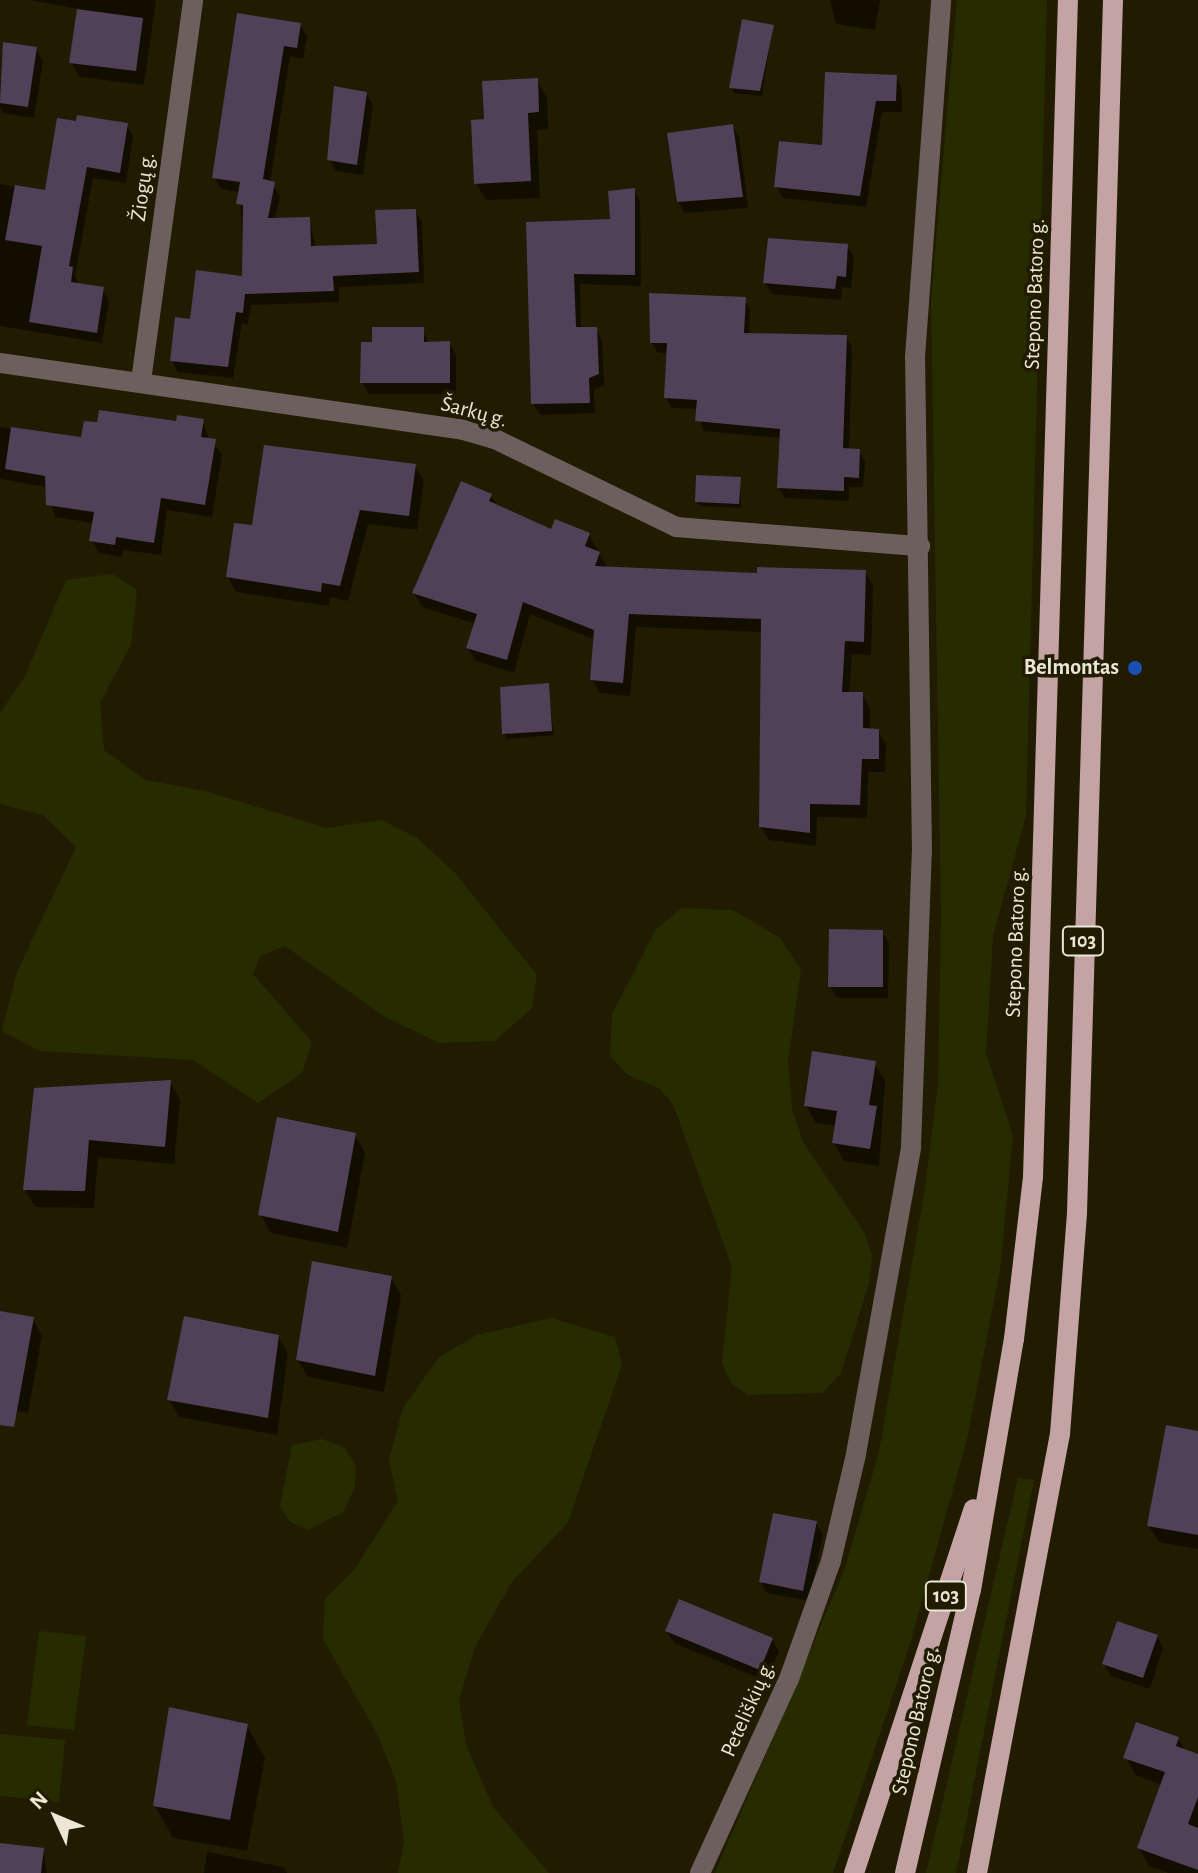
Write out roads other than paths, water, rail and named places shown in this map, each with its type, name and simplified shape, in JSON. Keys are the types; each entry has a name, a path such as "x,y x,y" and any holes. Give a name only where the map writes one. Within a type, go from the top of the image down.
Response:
{"main road":[{"name":"Stepono Batoro g.","path":"905,1873 971,1590 1033,1177 1068,0"},
{"name":"103","path":"977,1873 1060,1434 1077,1213 1113,0"},
{"name":"103","path":"854,1873 995,1444"}],"street":[{"name":"Žiogų g.","path":"141,381 193,0"},
{"path":"920,546 915,357 941,0"},
{"name":"Šarkų g.","path":"0,363 463,430 495,439 676,527 920,546"},
{"name":"Peteliškių g.","path":"700,1873 789,1679 831,1561 856,1454 911,1147 922,853 920,546"}],"place":[{"name":"Belmontas","path":"1135,668"}]}
